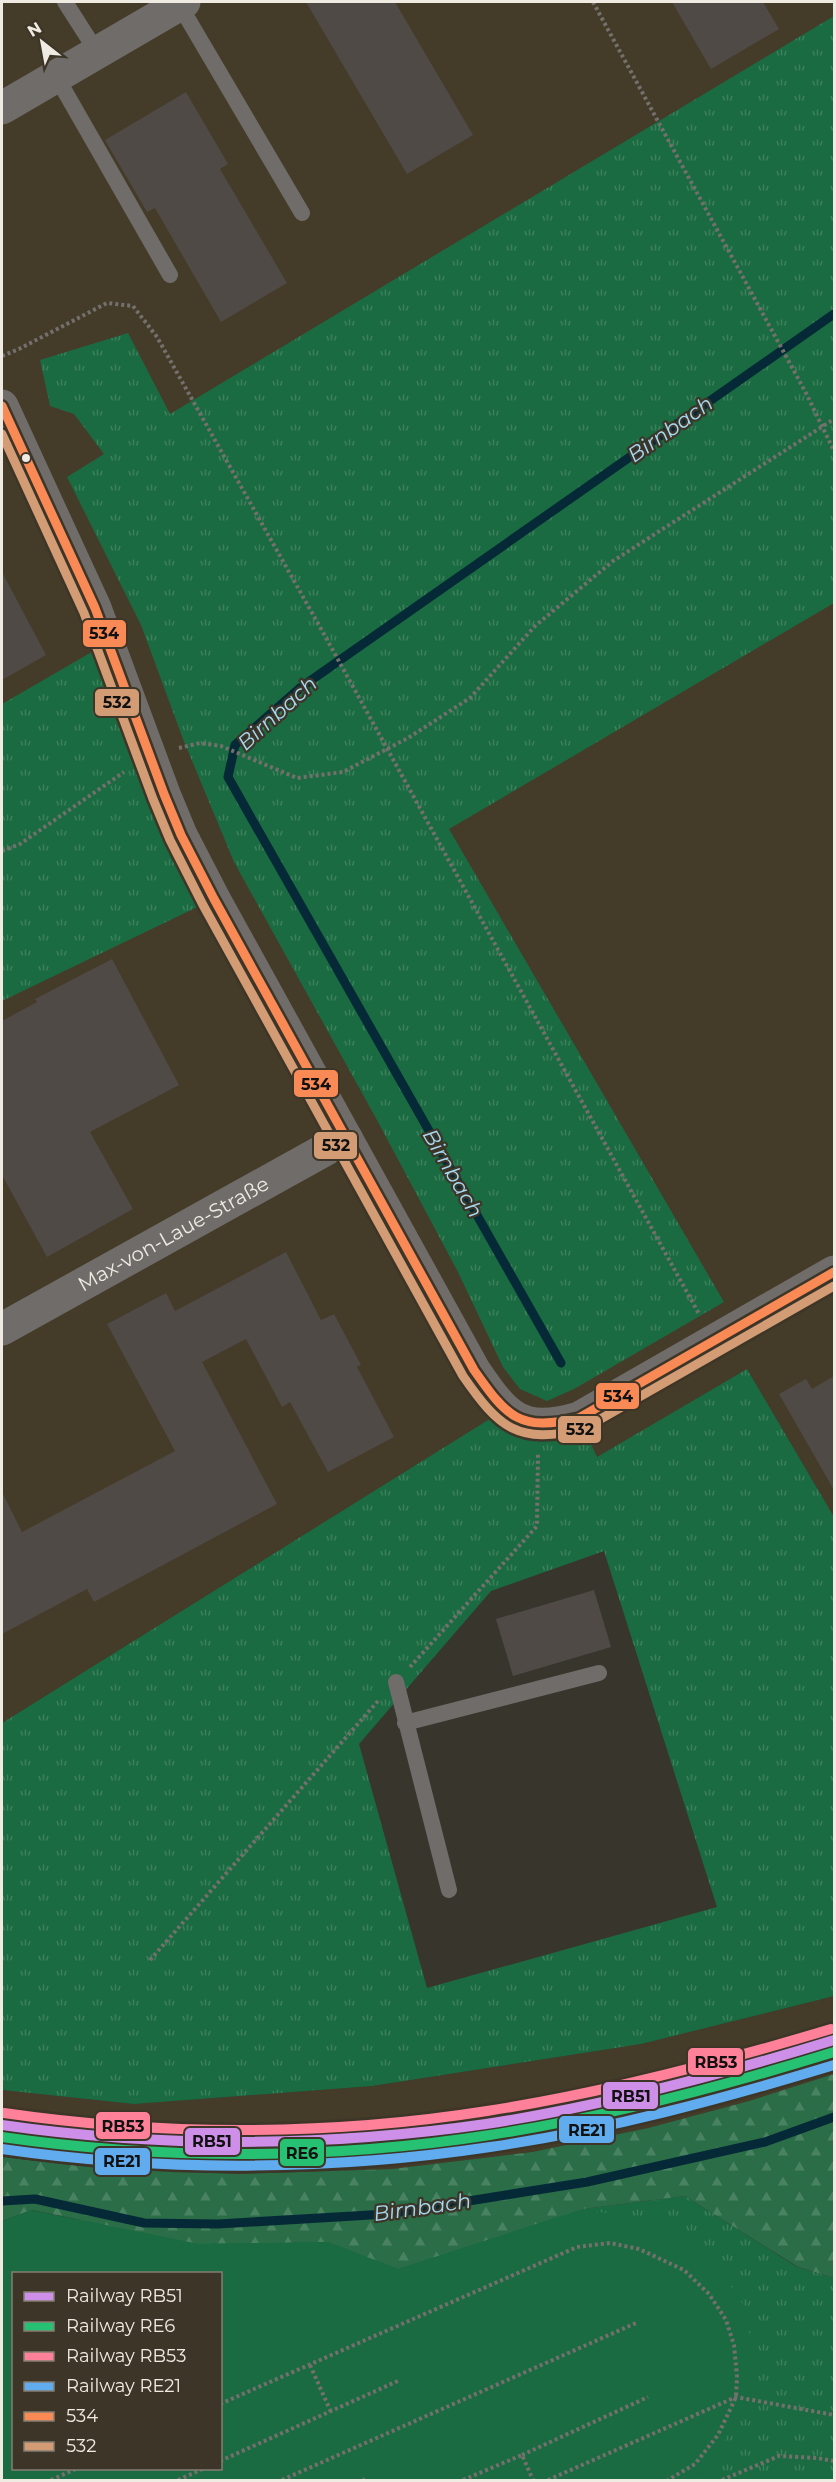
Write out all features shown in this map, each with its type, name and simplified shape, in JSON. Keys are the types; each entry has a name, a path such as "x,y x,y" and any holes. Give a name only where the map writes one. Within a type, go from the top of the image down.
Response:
{"street":[{"path":"2,108 181,3"},
{"path":"2,406 95,608 181,835 208,889 474,1370 504,1410 523,1422 538,1426 558,1424 579,1418 834,1272"},
{"name":"Max-von-Laue-Straße","path":"2,1329 346,1138"}],"lane":[{"path":"66,2 97,52"},
{"path":"181,3 302,213"},
{"path":"56,76 170,275"},
{"path":"405,1723 599,1673"},
{"path":"396,1682 450,1890"}],"path":[{"path":"593,2 806,393 834,451"},
{"path":"2,356 107,303 133,306 157,337 357,693 714,1341"},
{"path":"2,851 20,844 149,754 200,743 221,746 297,778 343,772 387,749 470,698 535,626 613,561 834,419"},
{"path":"150,1960 537,1526 538,1426"},
{"path":"222,2403 577,2247 610,2243 639,2249 684,2270 709,2294 726,2320 734,2345 737,2376 736,2397 718,2435 695,2464 669,2481"},
{"path":"282,2481 636,2323"},
{"path":"310,2365 331,2412"},
{"path":"222,2460 400,2380"},
{"path":"463,2481 648,2397"},
{"path":"548,2481 736,2397 834,2415"},
{"path":"522,2455 533,2481"},
{"path":"723,2481 779,2456 817,2458 834,2462"},
{"path":"51,2481 76,2470"},
{"path":"178,2481 202,2470"}],"shaded area":[{"path":"2,2 834,2 834,1517 747,1369 596,1458 504,1410 2,1723"},
{"path":"834,1996 834,2074 749,2101 648,2128 532,2152 392,2169 240,2174 106,2169 2,2157 2,2090 134,2104 372,2086 641,2044"}],"green space":[{"path":"834,16 834,603 449,829 724,1302 574,1389 547,1401 520,1389 503,1367 458,1272 234,862 183,739 141,625 67,477 104,454 74,414 50,406 40,360 128,333 170,414"},
{"path":"109,642 214,899 2,1001 2,704"},
{"path":"747,1369 834,1517 834,1996 641,2044 372,2086 134,2104 2,2090 2,1723 504,1410 579,1418 597,1457","holes":["604,1551 717,1907 427,1988 359,1744 491,1591"]},
{"path":"834,2074 834,2278 798,2267 685,2196 583,2209 398,2269 327,2242 198,2244 32,2210 2,2221 2,2157 106,2169 240,2174 392,2169 532,2152 648,2128 749,2101"},
{"path":"685,2196 797,2267 834,2278 834,2480 2,2480 2,2221 583,2209"},
{"path":"583,2209 657,2222 713,2260 744,2306 760,2387 703,2472 683,2480 2,2480 2,2221 31,2210 198,2244 328,2242 398,2269"}],"building":[{"path":"306,2 395,2 473,135 407,174"},
{"path":"672,2 763,2 779,29 711,69"},
{"path":"186,92 228,164 220,169 287,283 221,322 155,208 147,212 105,140"},
{"path":"2,572 46,655 2,680"},
{"path":"112,959 179,1085 90,1132 133,1209 47,1257 2,1175 2,1021 37,1002 35,999"},
{"path":"286,1252 321,1320 334,1314 361,1365 357,1367 394,1437 328,1472 290,1402 282,1407 246,1339 202,1362 277,1504 94,1602 87,1589 2,1634 2,1492 22,1532 175,1451 107,1324 166,1293 175,1311"},
{"path":"834,1376 834,1490 779,1394 806,1379 812,1389"},
{"path":"594,1590 611,1647 513,1676 496,1619"}],"waterway":[{"name":"Birnbach","path":"561,1363 228,777 235,745 300,688 834,314"},
{"name":"Birnbach","path":"2,2201 35,2199 144,2223 218,2224 387,2214 587,2182 765,2142 834,2117"}],"rail line":[{"name":"RB53","path":"4,2113 124,2126 246,2130 306,2129 427,2119 531,2104 617,2086 746,2054 831,2029"},
{"name":"RB51","path":"2,2125 62,2133 183,2141 305,2140 426,2132 530,2117 618,2099 834,2040"},
{"name":"RE6","path":"2,2137 123,2150 246,2154 307,2153 430,2143 534,2128 620,2110 706,2089 834,2052"},
{"name":"RE21","path":"2,2149 123,2162 246,2166 369,2161 430,2155 534,2140 621,2123 834,2065"}],"transit line":[{"name":"534","path":"2,406 95,608 181,835 474,1370 506,1410 516,1417 542,1423 579,1418 834,1272"},
{"name":"532","path":"2,434 84,613 170,840 203,905 463,1376 488,1408 512,1428 526,1433 542,1435 583,1429 834,1286"}]}
